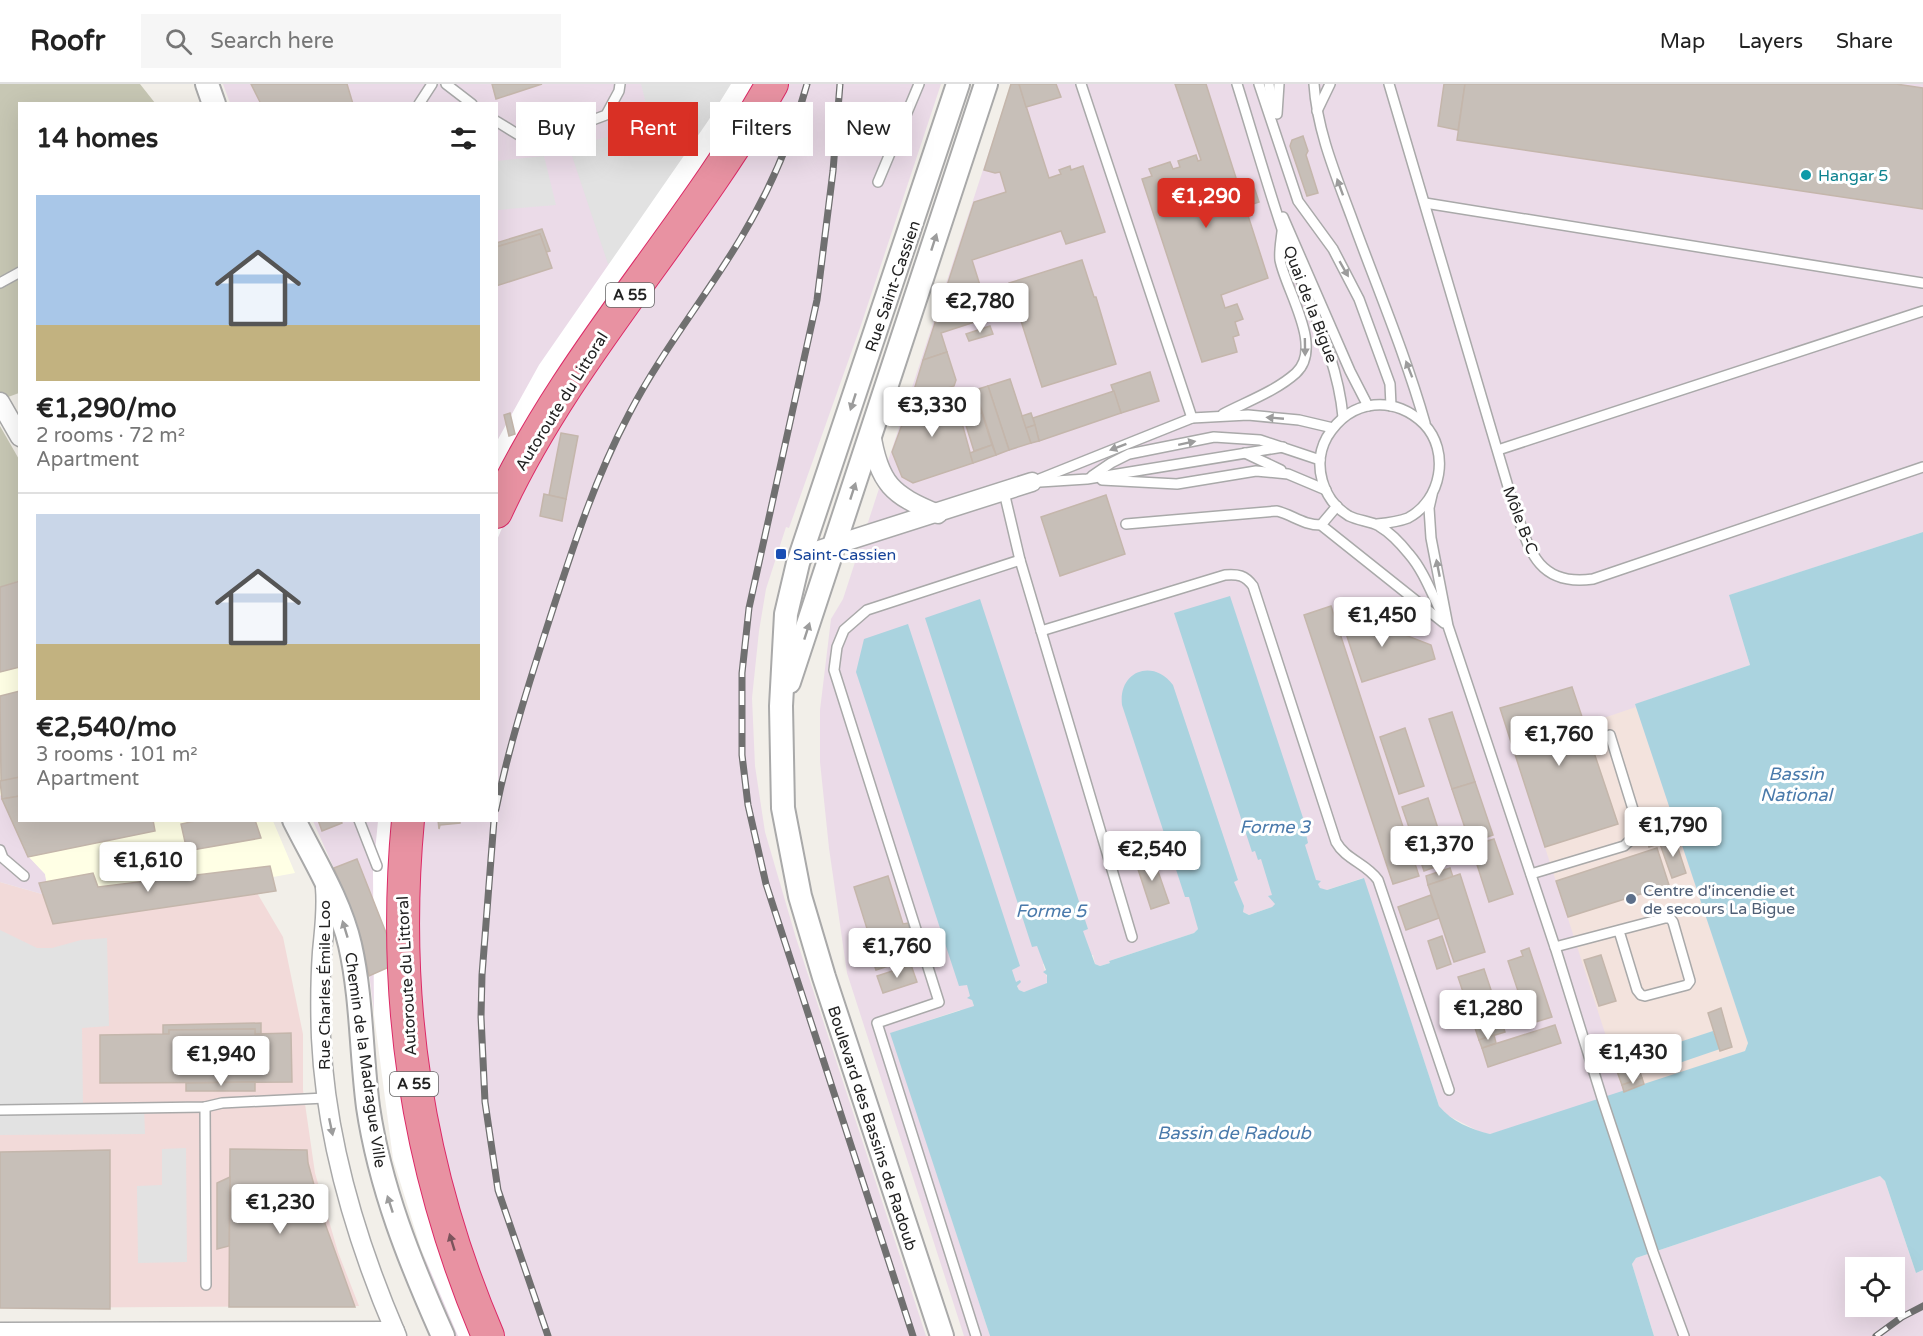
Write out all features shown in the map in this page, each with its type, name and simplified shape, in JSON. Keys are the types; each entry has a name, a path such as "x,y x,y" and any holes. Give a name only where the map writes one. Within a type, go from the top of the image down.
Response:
{"highway":[{"name":"Autoroute du Littoral","path":"498,466 529,408 704,156 748,84"},
{"name":"Autoroute du Littoral","path":"498,508 511,480 550,413 725,159 772,84"},
{"name":"Autoroute du Littoral","path":"389,822 384,871 382,947 391,1063 412,1176 435,1258 467,1336"},
{"name":"Autoroute du Littoral","path":"408,822 402,889 401,948 411,1068 423,1135 441,1206 458,1261 488,1336"}],"street":[{"path":"207,84 213,102"},
{"name":"Rue Saint-Cassien","path":"800,556 958,84"},
{"name":"Rue Saint-Cassien","path":"835,547 986,84"},
{"path":"7,412 18,432"},
{"path":"871,433 874,454 893,490 908,502 938,514"},
{"path":"800,556 835,547 1032,483"},
{"name":"Boulevard des Bassins de Radoub","path":"781,706 835,547"},
{"name":"Boulevard des Bassins de Radoub","path":"800,556 786,614 781,706 783,808 800,896 824,977 942,1336"},
{"name":"Chemin de la Madrague Ville","path":"295,822 339,910 350,944 368,1107 381,1173 404,1245 442,1336"},
{"name":"Rue Charles Émile Loo","path":"324,881 327,910 321,974 321,1036 325,1098 349,1210 396,1333"},
{"path":"0,1332 396,1333"}],"lane":[{"path":"420,102 432,84"},
{"path":"446,84 469,102"},
{"path":"498,122 522,137 550,136 606,115 620,91 620,84"},
{"path":"878,182 920,84"},
{"path":"1081,84 1192,418"},
{"name":"Quai de la Bigue","path":"1237,84 1282,230 1335,366 1341,390 1343,417"},
{"path":"1259,84 1298,201 1333,249 1359,299 1387,374 1391,406"},
{"path":"1269,84 1276,137"},
{"path":"1276,137 1279,84"},
{"path":"1314,84 1316,114 1336,177 1412,378 1425,425 1435,441 1440,459 1439,477 1429,508 1431,538 1448,626 1653,1252 1684,1336"},
{"path":"1316,114 1330,84"},
{"name":"Môle B-C","path":"1389,84 1509,490 1534,556 1548,573 1562,580 1593,579 1923,467"},
{"name":"Quai de la Bigue","path":"1272,193 1350,371 1368,406"},
{"path":"1425,203 1923,283"},
{"path":"1220,416 1282,384 1302,367 1307,355 1305,333 1280,259 1282,230"},
{"path":"0,283 18,273"},
{"path":"1498,450 1923,311"},
{"path":"1425,425 1404,410 1391,406 1368,406 1343,417 1324,443 1320,460 1321,475 1326,490 1337,506 1348,516 1362,522 1394,523 1409,517 1432,495"},
{"path":"1032,483 1192,418 1220,416 1299,420 1333,428"},
{"path":"1087,479 1129,454 1214,437 1260,440 1320,460"},
{"path":"1032,483 1087,479 1283,447"},
{"path":"1245,453 1326,490"},
{"path":"1087,479 1177,484 1256,471 1288,474"},
{"path":"1004,492 1020,560 1132,937"},
{"path":"1321,525 1337,506"},
{"path":"1126,524 1277,511 1305,524 1321,525 1448,626"},
{"path":"1377,524 1412,556 1448,626"},
{"path":"976,1336 877,1023 939,1002 834,670 837,647 844,630 867,610 1020,560"},
{"path":"1041,631 1224,575 1241,575 1248,579 1253,586 1336,842 1346,856 1368,869 1377,880 1449,1090"},
{"path":"1531,874 1624,846 1636,835 1636,819 1610,735"},
{"path":"360,822 377,866"},
{"path":"0,850 3,858 24,876"},
{"path":"1555,948 1619,931 1670,918 1690,981 1687,985 1677,988 1641,995 1637,990 1619,931"},
{"path":"0,1110 205,1107 222,1103 325,1098"},
{"path":"205,1107 206,1285"}],"shaded area":[{"path":"0,84 140,84 154,102 18,102 18,393 0,400"},
{"path":"223,84 941,84 861,325 789,528 786,527 766,589 752,698 755,766 765,832 796,938 926,1336 456,1336 433,1285 393,1157 369,973 361,938 348,900 313,822 498,822 498,102 230,102"},
{"path":"641,84 755,84 744,102 710,102 712,156 663,237 608,264 572,156 596,156 596,140 608,137 608,156 698,156 698,102 646,102"},
{"path":"1011,84 1923,84 1923,532 1730,595 1750,665 1636,704 1748,1043 1624,1092 1498,1132 1490,1134 1480,1132 1447,1115 1439,1106 1363,878 1327,890 1320,889 1317,881 1273,899 1275,904 1272,907 1249,915 1243,912 1242,907 1194,910 1198,929 1194,933 1100,966 1095,964 1093,955 1043,964 1048,981 1045,985 1024,992 1019,990 1016,983 972,1000 973,1008 961,1012 960,1010 891,1033 990,1336 964,1336 847,973 829,848 820,762 820,710 831,619 843,599"},
{"path":"544,156 556,205 498,210 498,161"},
{"path":"0,426 18,458 18,581 0,587"},
{"path":"18,581 18,822 273,822 295,873 53,918 45,874 28,856 0,794 0,587"},
{"name":"Centre d'incendie et de secours La Bigue","path":"1572,687 1583,725 1636,707 1748,1043 1745,1051 1624,1092 1500,708"},
{"path":"0,794 28,856 45,874 49,896 0,882"},
{"path":"250,881 283,937 303,1034 303,1090 315,1173 338,1252 359,1306 0,1308 0,882 49,896"},
{"path":"0,930 37,948 52,948 81,940 107,938 109,1026 82,1028 83,1108 144,1107 145,1134 0,1135"},
{"path":"186,1148 187,1262 138,1263 137,1186 162,1185 162,1149"},
{"path":"1880,1176 1885,1181 1916,1273 1923,1270 1923,1336 1654,1336 1632,1264 1636,1258"}],"water":[{"path":"1923,532 1923,1270 1916,1273 1885,1181 1880,1176 1636,1258 1632,1264 1654,1336 990,1336 890,1033 974,1006 972,1000 967,998 970,996 967,985 959,986 856,672 864,639 908,624 1020,966 1012,970 1016,982 1020,980 1021,982 1017,986 1024,992 1047,983 1047,975 1043,972 1046,970 1037,946 1032,947 925,618 980,599 1088,929 1083,931 1095,964 1100,966 1194,933 1198,929 1189,897 1185,897 1122,705 1125,684 1138,672 1147,670 1156,672 1173,685 1238,880 1234,882 1244,906 1243,912 1249,915 1275,904 1268,896 1272,895 1261,859 1258,860 1255,851 1252,852 1174,613 1230,596 1308,833 1306,834 1308,843 1305,845 1316,880 1321,881 1318,884 1320,888 1327,890 1364,878 1439,1106 1462,1124 1490,1134 1745,1051 1748,1043 1635,704 1750,665 1729,595"},
{"path":"1713,1031 1720,1049 1650,1073 1643,1054"}],"pier":[{"path":"731,84 778,84 766,102 720,102"},
{"path":"710,118 710,156 731,156 661,262 515,497 498,538 498,439 539,365 684,156 698,156 698,135"},
{"path":"378,822 418,822 419,1039 439,1164 499,1336 458,1336 421,1249 393,1159 374,1015 373,872"}],"building":[{"path":"251,84 347,84 352,102 260,102"},
{"path":"492,84 542,84 496,99"},
{"path":"1011,84 1019,84 1049,178 1061,174 1059,170 1070,166 1071,170 1083,166 1105,232 1066,244 1061,231 972,260 990,317 941,333 947,352 923,360 974,202 1006,192 1000,172 984,170"},
{"path":"1019,84 1056,84 1061,97 1026,107"},
{"path":"1175,84 1206,84 1268,278 1221,295 1225,308 1237,304 1243,319 1235,322 1239,335 1233,337 1237,352 1202,362 1142,179 1152,176 1149,169 1170,162 1173,169 1180,167 1178,161 1196,155 1198,161 1201,160"},
{"path":"1444,84 1465,84 1458,130 1438,126"},
{"name":"Hangar 5","path":"1465,84 1896,84 1923,88 1923,209 1457,140"},
{"path":"1303,136 1308,151 1306,155 1318,193 1307,196 1290,146 1292,140"},
{"path":"1253,184 1259,202 1247,206 1242,187"},
{"path":"542,229 550,251 546,252 540,234 498,246 498,242"},
{"path":"540,234 552,268 498,285 498,246"},
{"path":"1082,260 1094,297 1096,297 1116,364 1042,387 1009,283"},
{"path":"990,326 993,334 969,341 966,334"},
{"path":"947,352 956,380 954,386 911,400 923,360"},
{"path":"1150,372 1159,401 1121,413 1111,385"},
{"path":"1010,379 1031,443 1009,450 988,386"},
{"path":"988,386 1009,450 996,455 975,390"},
{"path":"940,391 941,398 953,393 957,394 963,412 960,416 973,463 913,483 902,477 892,452 911,400"},
{"path":"1114,391 1121,413 1039,441 1033,418"},
{"path":"977,398 982,413 967,418 962,403"},
{"path":"510,413 515,434 509,436 504,415"},
{"path":"982,413 992,445 974,451 964,419"},
{"path":"1031,413 1035,425 1026,428 1022,416"},
{"path":"1035,425 1039,441 1031,443 1026,428"},
{"path":"561,433 578,436 566,499 549,495"},
{"path":"992,445 996,455 973,463 970,453"},
{"path":"544,494 566,499 562,521 540,516"},
{"path":"1106,495 1125,554 1060,576 1041,517"},
{"path":"18,582 18,668 0,672 0,587"},
{"path":"1331,606 1419,876 1393,884 1304,615"},
{"path":"1338,609 1431,645 1435,659 1362,682"},
{"path":"1572,687 1618,824 1545,847 1500,708"},
{"path":"18,692 18,778 1,782 0,696"},
{"path":"1452,712 1475,782 1452,789 1429,719"},
{"path":"1405,728 1424,786 1399,794 1380,737"},
{"path":"18,777 18,796 2,799 0,781"},
{"path":"1475,782 1493,835 1470,843 1452,789"},
{"path":"18,796 18,822 153,822 155,831 28,857 2,799"},
{"path":"1428,798 1449,862 1424,871 1402,807"},
{"path":"256,822 261,838 187,851 181,824"},
{"path":"319,822 342,822 342,823 322,831"},
{"path":"438,822 460,822 440,825 439,829"},
{"path":"1665,834 1667,841 1649,847 1647,839"},
{"path":"1494,839 1513,894 1489,902 1471,846"},
{"path":"1675,839 1686,873 1672,878 1660,844"},
{"path":"1657,848 1669,885 1568,917 1556,881"},
{"path":"1152,854 1169,903 1151,909 1135,860"},
{"path":"357,859 398,963 369,976 361,938 334,868"},
{"path":"270,866 276,891 53,924 39,883 93,873 98,887"},
{"path":"1450,868 1453,877 1428,885 1426,876"},
{"path":"1460,874 1485,952 1454,962 1428,885"},
{"path":"888,876 903,924 908,923 919,956 876,970 865,938 869,935 854,887"},
{"path":"1431,895 1439,918 1406,930 1398,907"},
{"path":"1442,936 1451,964 1437,969 1428,941"},
{"path":"1529,948 1552,1017 1529,1024 1508,961 1523,956 1521,951"},
{"path":"1601,955 1616,1001 1599,1006 1584,960"},
{"path":"911,965 917,982 883,993 877,976"},
{"path":"1484,969 1505,1032 1479,1040 1458,977"},
{"path":"1721,1008 1732,1047 1720,1051 1708,1013"},
{"path":"261,1023 261,1034 255,1034 255,1029 169,1030 169,1034 163,1034 163,1025"},
{"path":"1555,1025 1561,1043 1488,1067 1482,1048"},
{"path":"255,1029 255,1034 291,1033 292,1082 100,1083 100,1035 169,1034 169,1030"},
{"path":"1494,1035 1496,1043 1482,1048 1479,1040"},
{"path":"1635,1057 1642,1078 1622,1085 1614,1063"},
{"path":"1642,1078 1644,1084 1624,1092 1622,1085"},
{"path":"255,1082 255,1091 186,1091 186,1083"},
{"path":"230,1149 307,1150 308,1163 323,1218 355,1307 229,1307"},
{"path":"110,1150 110,1309 0,1308 0,1152"},
{"path":"230,1177 229,1246 217,1249 217,1183"}],"railway":[{"path":"498,799 534,668 575,542 605,464 642,391 741,238 761,201 787,144 807,84"},
{"path":"840,84 833,171 817,300 749,608 742,673 742,755 748,805 766,884 913,1336"},
{"path":"494,822 482,975 481,1017 485,1102 498,1190 548,1336"},
{"path":"1876,1336 1902,1317 1923,1306"}],"place":[{"name":"Hangar 5","path":"1806,175"},
{"name":"Saint-Cassien","path":"781,554"},
{"name":"Centre d'incendie et de secours La Bigue","path":"1631,899"}],"water label":[{"name":"Bassin National","path":"1796,784"},
{"name":"Forme 3","path":"1275,827"},
{"name":"Forme 5","path":"1051,911"},
{"name":"Bassin de Radoub","path":"1234,1133"}]}
